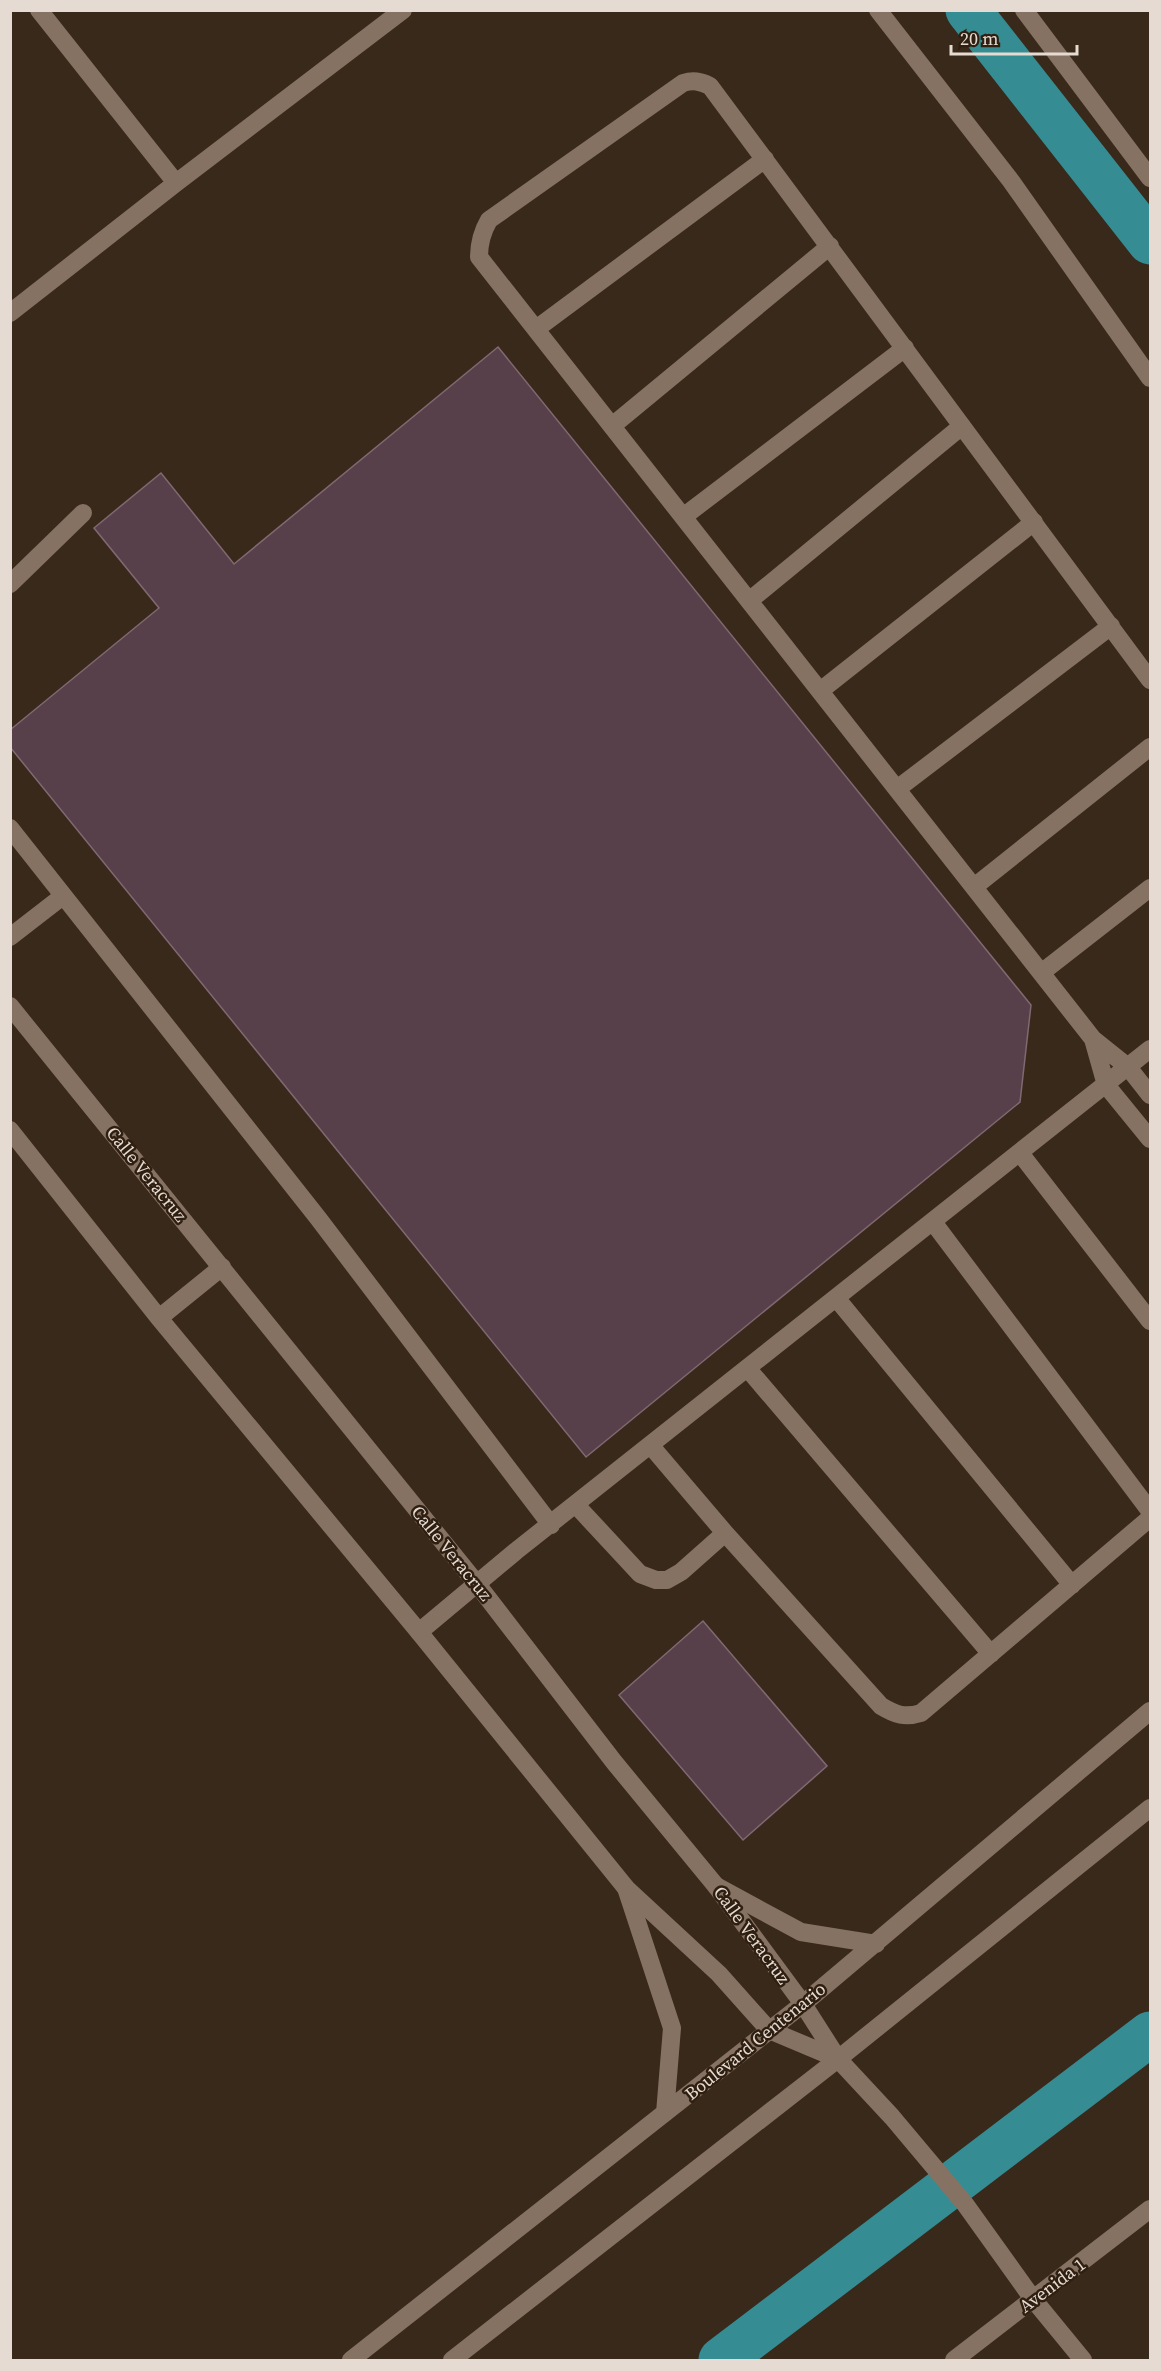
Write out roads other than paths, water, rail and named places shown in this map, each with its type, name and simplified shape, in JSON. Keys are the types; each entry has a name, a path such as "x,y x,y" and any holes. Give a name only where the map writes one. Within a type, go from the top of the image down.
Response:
{"street":[{"path":"39,10 176,183"},
{"path":"10,313 403,10"},
{"path":"878,10 1011,181 1150,378"},
{"path":"1024,10 1150,178"},
{"path":"1150,680 710,86 691,80 683,83 495,216 482,231 479,256 1093,1039 1128,1067 1150,1095"},
{"path":"536,329 765,159"},
{"path":"612,426 830,246"},
{"path":"683,517 904,348"},
{"path":"749,601 962,426"},
{"path":"10,584 83,513"},
{"path":"820,691 1034,522"},
{"path":"897,789 1110,626"},
{"path":"974,887 1150,747"},
{"path":"10,828 318,1218 551,1525"},
{"path":"1041,973 1150,888"},
{"path":"10,936 63,896"},
{"name":"Calle Veracruz","path":"10,1006 477,1584 614,1762 716,1886 803,2004 838,2059"},
{"path":"1093,1039 1106,1085 1150,1139"},
{"path":"419,1632 1150,1050"},
{"path":"10,1130 159,1318 419,1632 626,1888 719,1974 769,2030 838,2059 892,2117 965,2204 1033,2299 1083,2361"},
{"path":"1020,1153 1150,1321"},
{"path":"933,1222 1150,1511"},
{"path":"159,1318 222,1267"},
{"path":"837,1299 1072,1585"},
{"path":"748,1369 991,1654"},
{"path":"651,1446 725,1533 881,1706 894,1714 908,1717 921,1713 1150,1518"},
{"path":"576,1505 640,1574 656,1580 666,1580 681,1572 725,1533"},
{"name":"Boulevard Centenario","path":"351,2361 803,2004 1150,1711"},
{"path":"452,2361 838,2059 1150,1808"},
{"path":"716,1886 801,1932 876,1944"},
{"path":"626,1888 672,2028 665,2113"},
{"name":"Avenida 1","path":"954,2361 1150,2210"}],"waterway":[{"path":"968,10 1150,242"},
{"path":"721,2360 1150,2034"}]}
